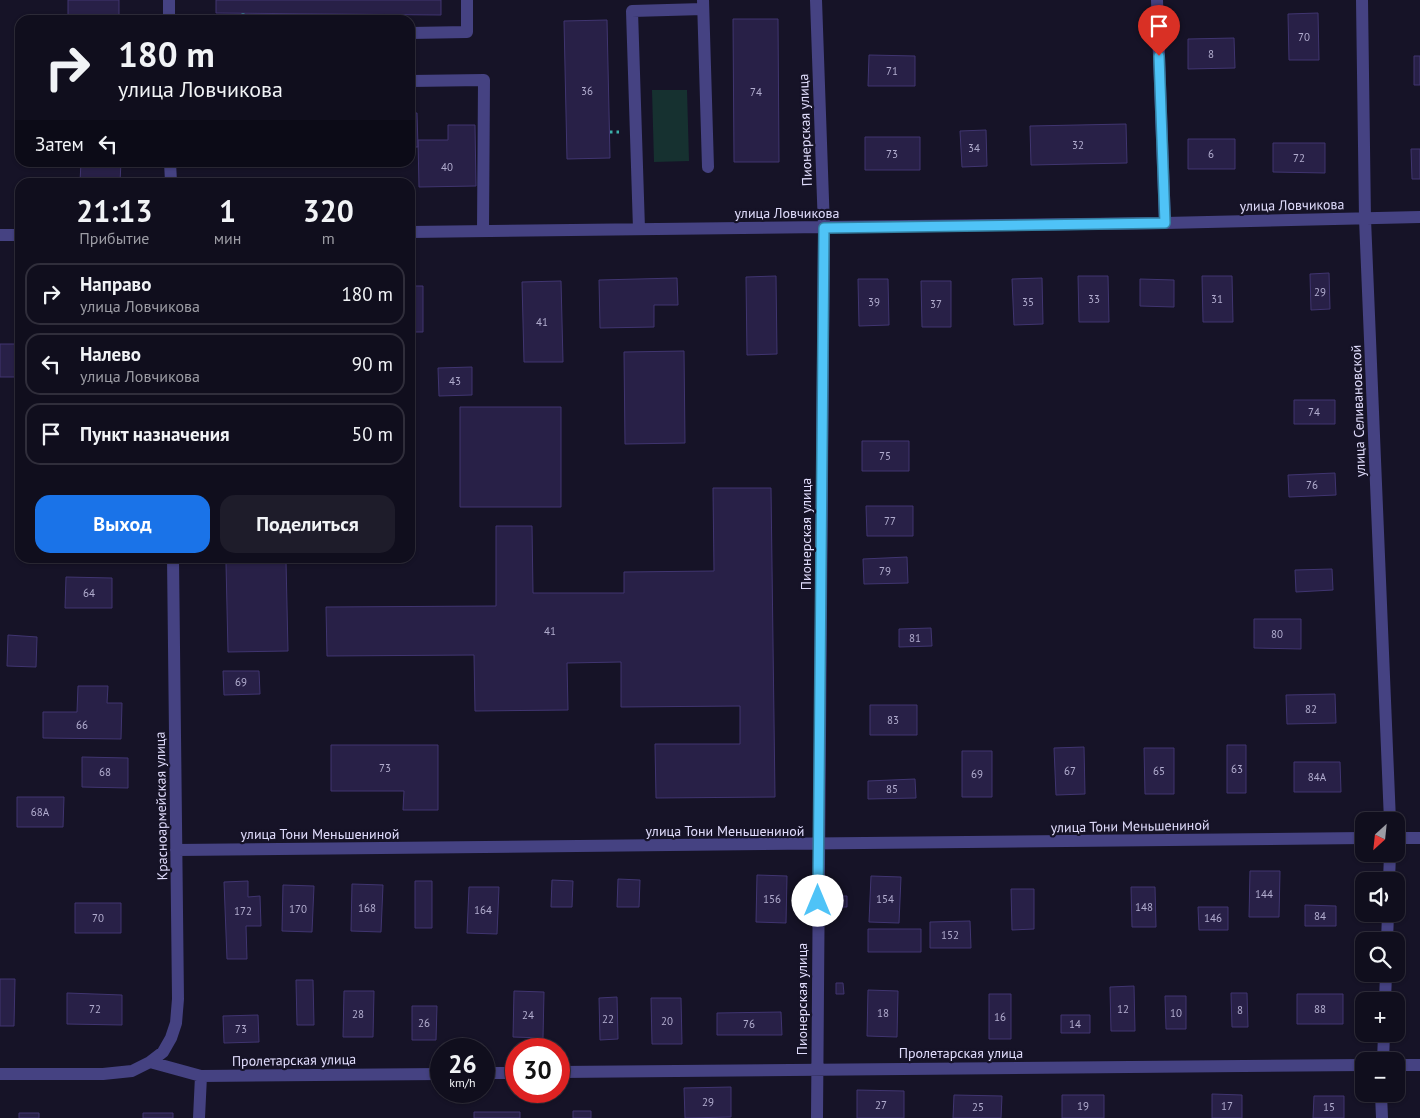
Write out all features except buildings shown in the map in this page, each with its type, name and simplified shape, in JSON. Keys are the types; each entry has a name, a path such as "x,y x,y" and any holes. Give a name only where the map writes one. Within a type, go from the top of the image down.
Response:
{"street":[{"path":"169,0 169,15"},
{"path":"415,33 467,32 467,0"},
{"name":"Пионерская улица","path":"816,0 824,228 817,1118"},
{"path":"1157,0 1165,223"},
{"name":"улица Селивановской","path":"1362,0 1365,218 1390,812"},
{"path":"639,229 632,11 703,4 708,167"},
{"path":"415,81 484,80 483,230"},
{"name":"улица Ловчикова","path":"415,232 1165,223 1420,217"},
{"path":"0,234 15,235"},
{"name":"Красноармейская улица","path":"150,1062 163,1052 171,1038 176,1023 178,999 173,563"},
{"name":"улица Тони Меньшениной","path":"176,850 1355,838"},
{"path":"1405,838 1420,838"},
{"path":"0,1074 103,1074 132,1071 150,1062"},
{"name":"Пролетарская улица","path":"150,1062 201,1076 430,1074"},
{"name":"Пролетарская улица","path":"570,1072 1355,1065"},
{"path":"1405,1065 1420,1065"},
{"path":"199,1118 201,1076"},
{"path":"1382,1102 1382,1118"}],"green space":[{"path":"652,90 687,90 689,161 654,162"}],"route":[{"path":"818,901 824,228 1165,223 1159,56"}]}
